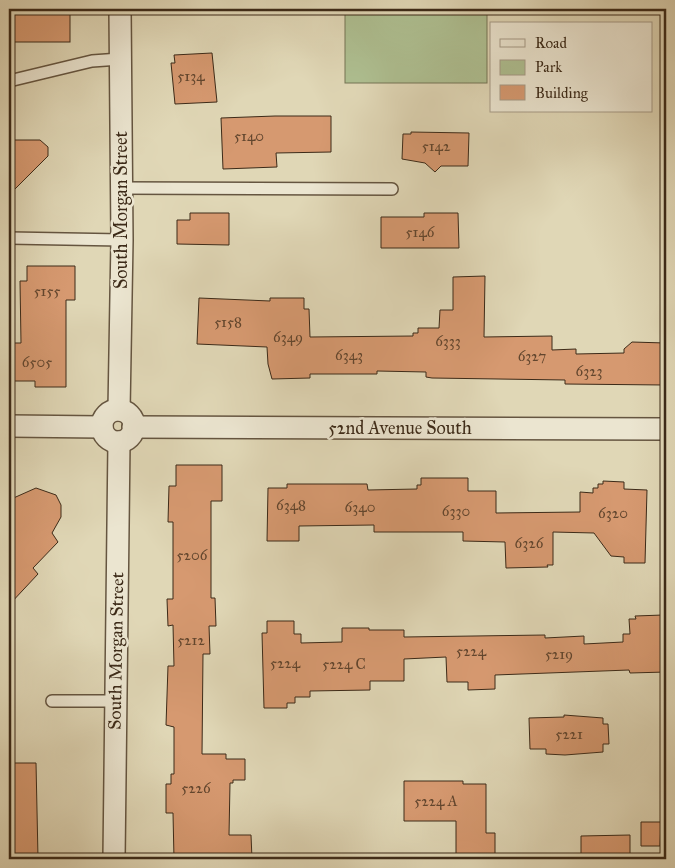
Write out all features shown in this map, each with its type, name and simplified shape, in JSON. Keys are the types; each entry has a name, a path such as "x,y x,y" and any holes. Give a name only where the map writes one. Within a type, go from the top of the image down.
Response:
{"street":[{"name":"South Morgan Street","path":"118,410 122,240 120,9"},
{"path":"118,410 129,415 134,427 130,436 118,442 107,438 102,426 107,415 118,410"},
{"path":"9,426 102,426"},
{"name":"52nd Avenue South","path":"134,427 666,429"},
{"name":"South Morgan Street","path":"114,859 118,442"}],"lane":[{"path":"9,81 92,61 120,59"},
{"path":"121,188 392,189"},
{"path":"9,238 122,240"},
{"path":"52,701 116,701"}],"green space":[{"path":"345,9 487,9 487,83 345,83"}],"building":[{"path":"9,9 70,9 70,42 9,42"},
{"path":"212,53 217,102 175,104 171,63 175,63 174,55"},
{"path":"331,116 331,152 276,153 277,167 223,169 221,118"},
{"path":"411,132 469,133 468,166 441,166 435,172 425,163 402,159 403,134 411,134"},
{"path":"9,140 40,140 48,147 48,156 9,195"},
{"path":"190,213 229,213 229,245 177,244 177,220 190,220"},
{"path":"424,213 458,213 459,248 381,248 381,217 424,217"},
{"path":"27,266 75,266 75,300 66,300 66,387 35,387 35,381 9,381 9,343 21,343 20,281 27,281"},
{"path":"485,276 484,337 552,336 552,350 576,349 576,354 624,353 624,349 632,342 665,343 664,385 565,384 565,380 432,378 426,377 426,372 377,371 377,374 310,374 310,378 272,379 268,364 267,347 197,344 199,298 270,301 270,298 304,298 304,309 309,309 310,337 413,336 413,333 418,333 418,328 439,328 440,310 453,310 453,277"},
{"path":"176,465 222,465 222,501 211,501 211,598 215,598 216,626 209,626 210,654 203,654 202,754 226,754 226,759 245,759 245,780 233,780 233,783 230,783 229,835 251,835 252,859 174,859 173,813 166,813 166,784 171,784 171,774 174,774 174,727 166,725 168,666 174,666 173,625 168,626 167,599 173,599 173,522 168,522 169,486 176,486"},
{"path":"421,478 468,478 468,491 496,491 496,513 580,512 580,492 593,493 593,488 598,488 598,484 603,484 603,481 624,482 624,489 647,490 645,563 624,563 624,557 611,556 594,533 553,532 553,565 547,565 548,567 506,568 505,542 463,541 463,532 374,532 374,525 299,526 299,541 267,541 268,488 287,488 287,484 367,484 368,490 417,489 417,485 421,485"},
{"path":"36,488 56,495 61,505 61,517 52,533 58,542 33,568 38,574 9,605 9,500"},
{"path":"663,615 664,632 666,632 666,672 630,673 629,670 495,675 495,689 468,690 468,682 447,682 446,657 404,659 404,681 370,681 370,690 310,691 310,697 295,697 295,703 287,703 287,708 264,708 262,633 267,633 267,621 294,621 294,634 301,634 301,643 342,642 342,628 369,628 369,630 404,630 404,637 545,635 545,638 584,636 584,644 623,642 623,634 630,634 629,619 636,619 635,616"},
{"path":"564,715 603,718 603,724 608,724 609,744 603,744 603,752 565,755 546,754 546,749 530,749 529,718 564,717"},
{"path":"9,763 36,763 38,858 9,858"},
{"path":"404,781 463,781 463,784 486,784 486,833 495,833 495,859 456,859 456,821 404,821"},
{"path":"641,822 661,822 660,846 641,846"},
{"path":"630,835 630,859 581,858 581,836"}]}
